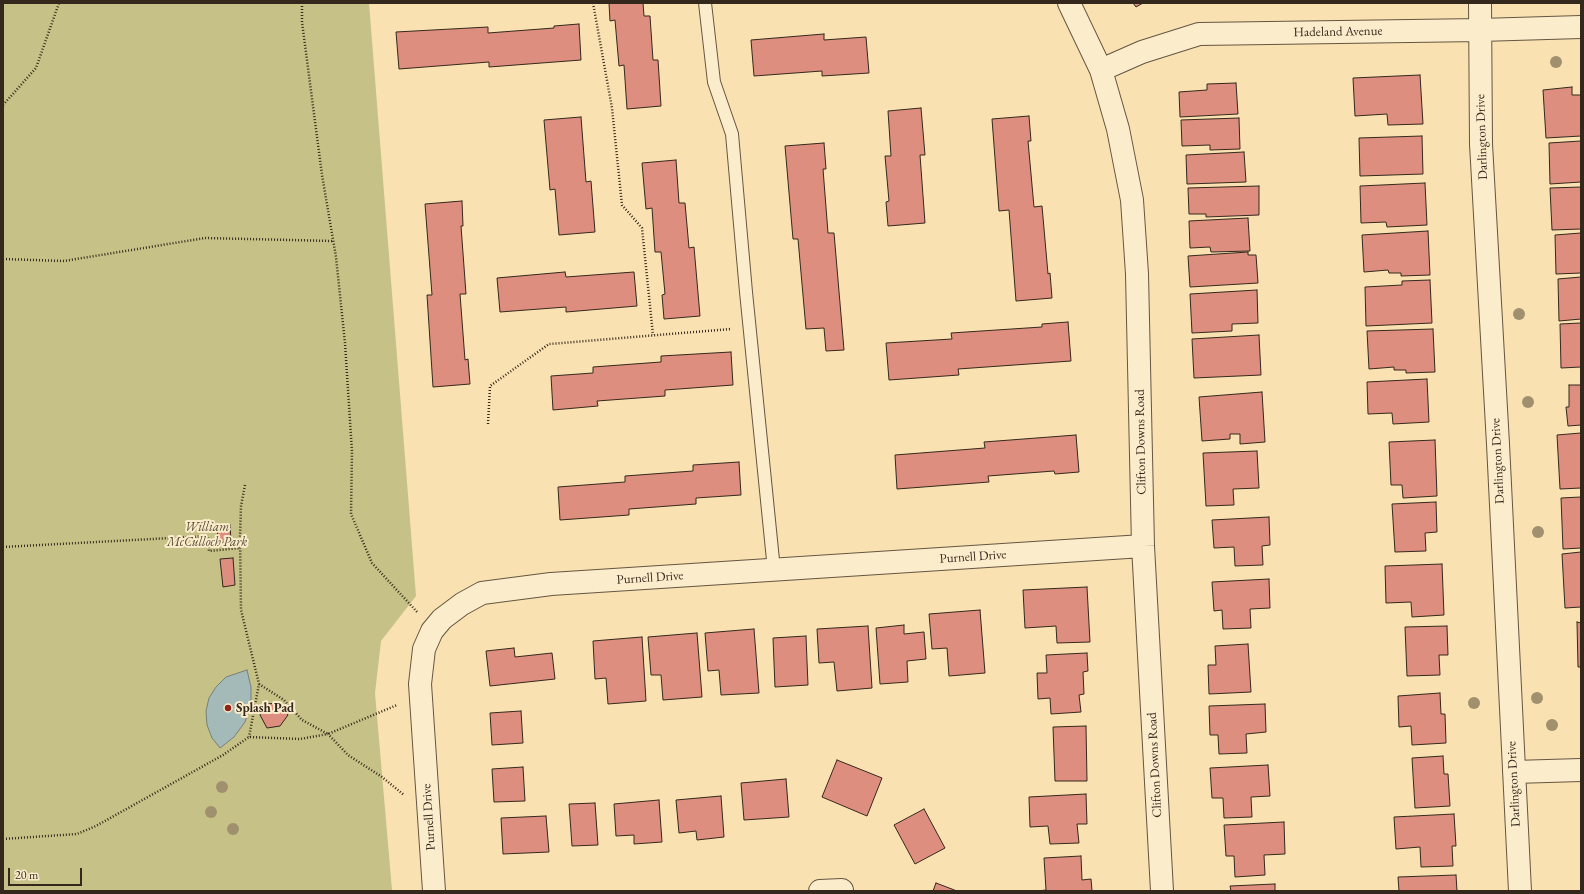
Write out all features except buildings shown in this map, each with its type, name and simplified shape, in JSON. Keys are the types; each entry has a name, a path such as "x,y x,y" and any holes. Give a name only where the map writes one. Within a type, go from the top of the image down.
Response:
{"street":[{"name":"Clifton Downs Road","path":"1069,3 1101,70 1118,129 1132,200 1137,274 1143,546 1162,891"},
{"name":"Darlington Drive","path":"1480,3 1481,144 1520,891"},
{"name":"Hadeland Avenue","path":"1101,70 1142,52 1199,34 1581,27"},
{"name":"Purnell Drive","path":"434,891 420,684 424,648 432,631 437,625 462,604 482,593 551,584 1143,546"},
{"path":"1514,772 1581,770"},
{"path":"820,891 842,890"}],"lane":[{"path":"705,3 714,82 732,134 749,328 774,570"}],"path":[{"path":"3,105 36,68 59,3"},
{"path":"302,3 304,37 333,241 345,343 352,452 351,514 372,563 398,594 420,615 437,625"},
{"path":"593,3 612,108 622,205 642,228 653,335"},
{"path":"3,259 64,261 205,238 333,241"},
{"path":"488,424 490,386 549,344 749,328"},
{"path":"245,485 241,506 241,610 259,684 249,737"},
{"path":"3,547 208,536 209,551 240,548"},
{"path":"259,684 284,700 302,720 328,734 348,755 382,777 402,795 428,803"},
{"path":"3,838 77,834 96,826 223,754 249,737 300,739 328,734 398,705 421,699"}],"green space":[{"name":"William McCulloch Park","path":"3,3 369,3 416,596 381,641 375,693 392,890 3,891"}],"water":[{"name":"Splash Pad","path":"247,670 251,687 251,705 245,722 234,737 220,748 212,738 207,725 206,711 209,698 216,687 226,677"}],"place":[{"name":"Splash Pad","path":"228,708"}]}
